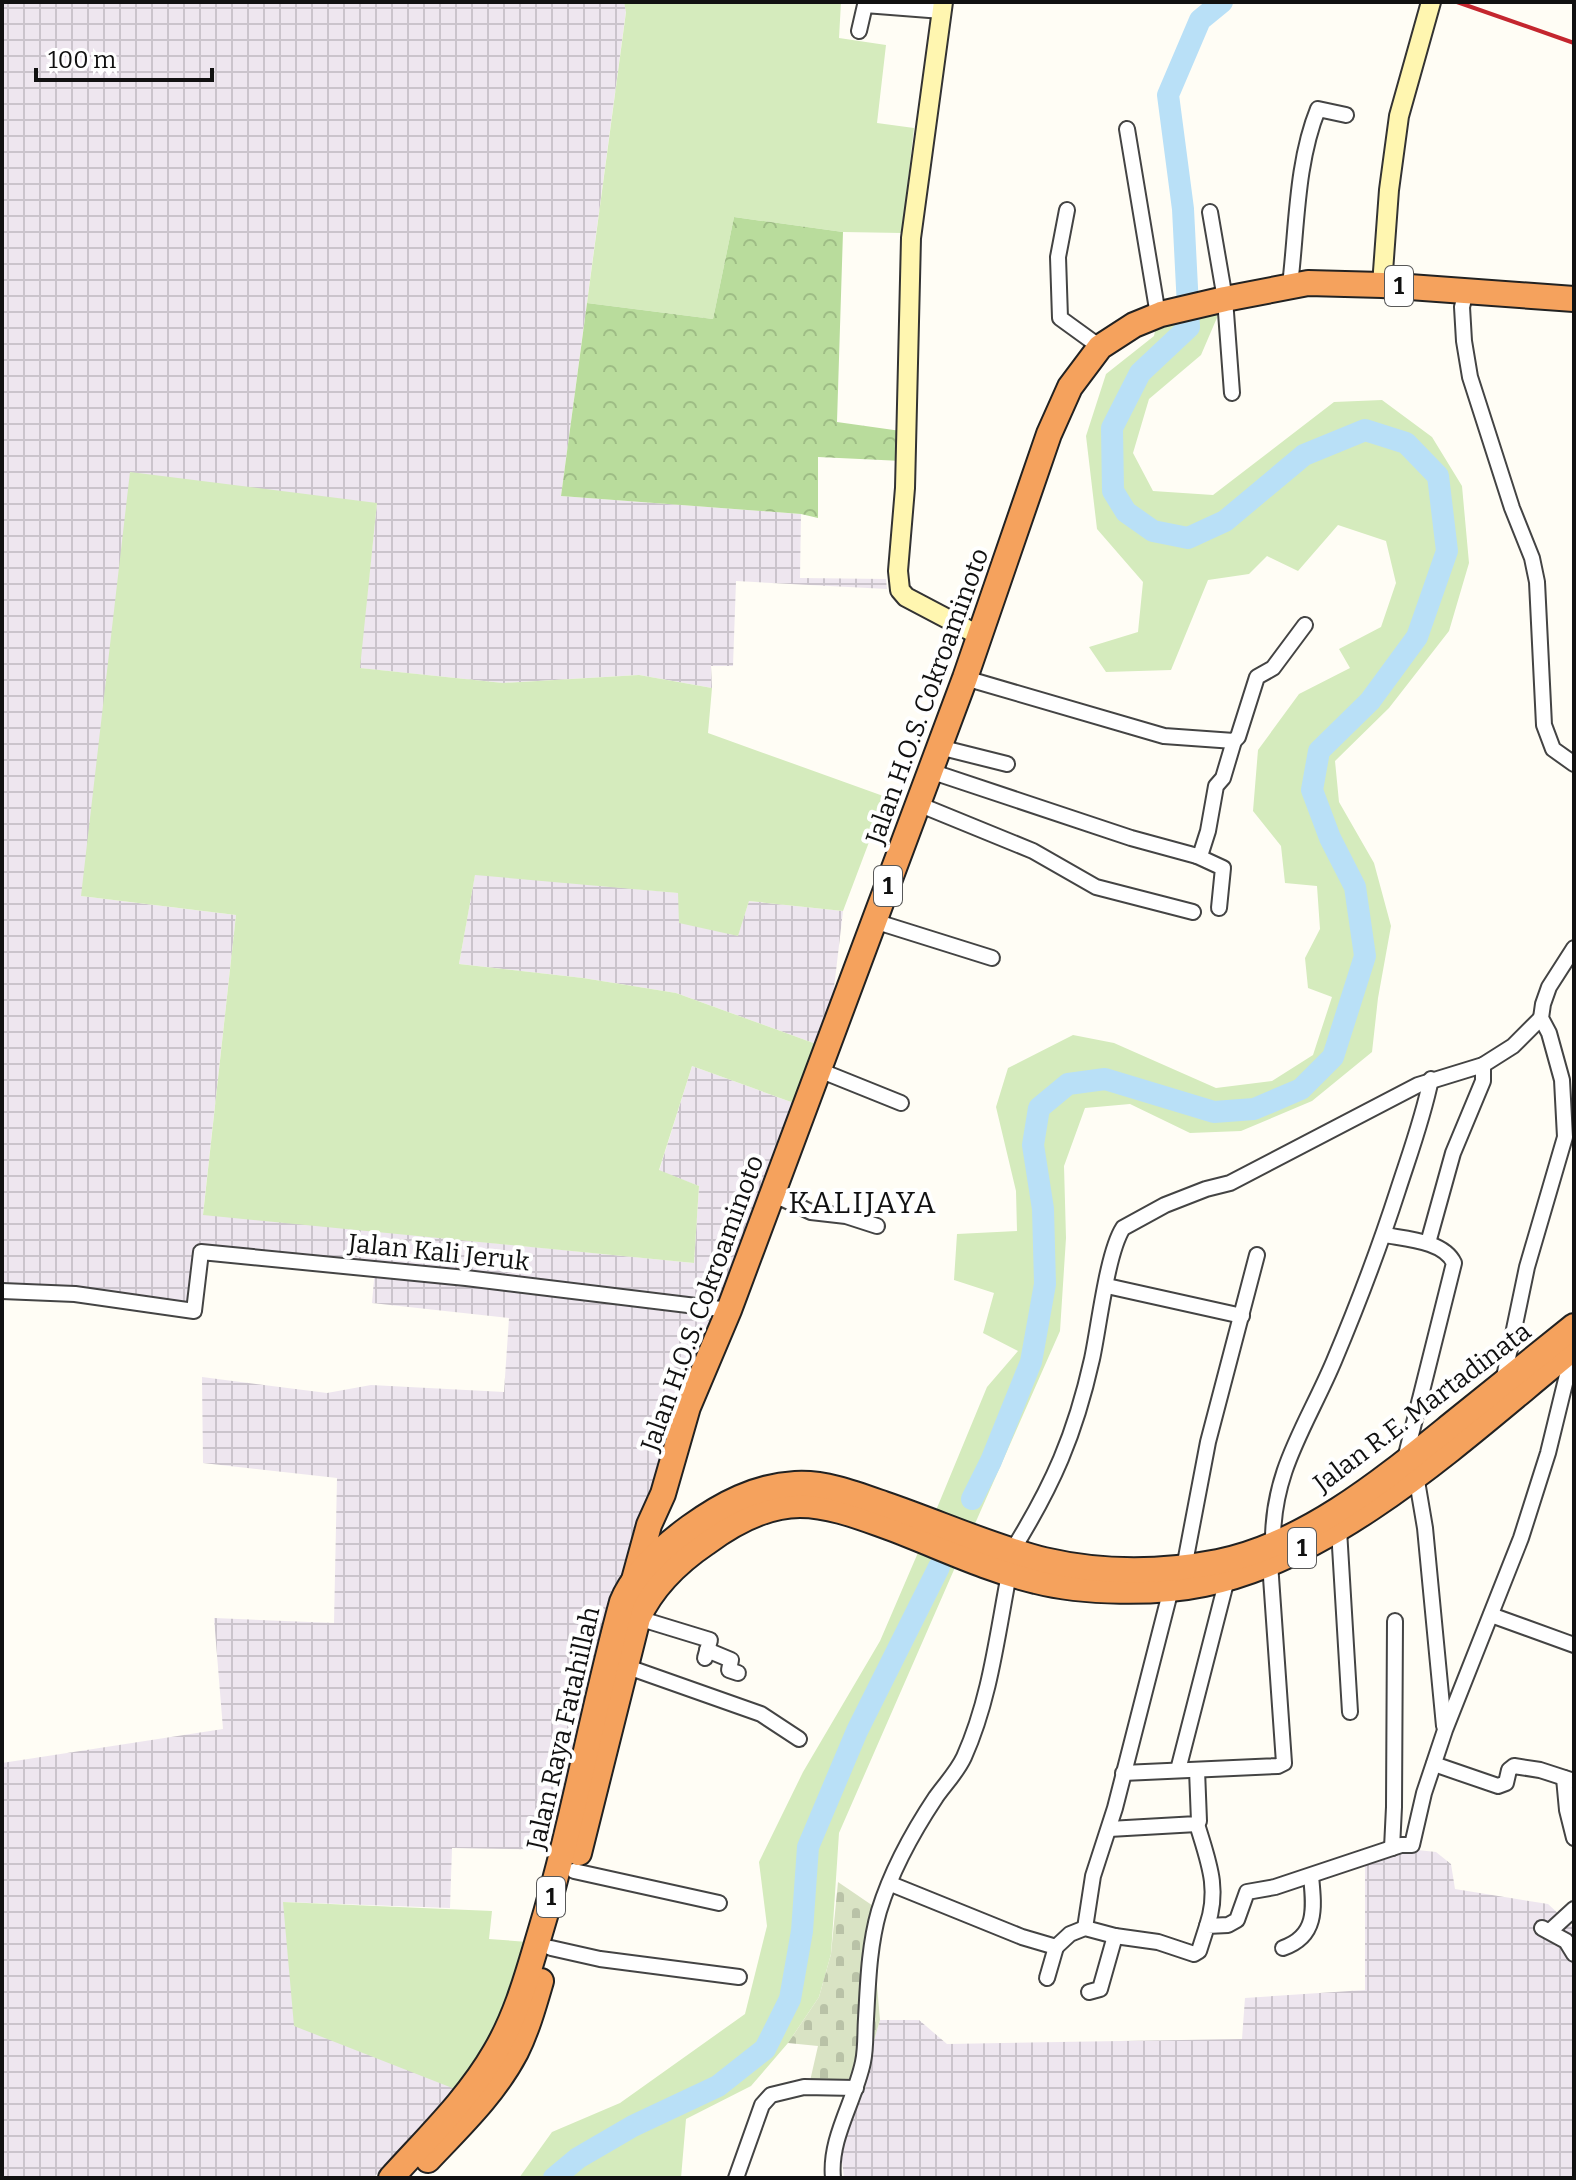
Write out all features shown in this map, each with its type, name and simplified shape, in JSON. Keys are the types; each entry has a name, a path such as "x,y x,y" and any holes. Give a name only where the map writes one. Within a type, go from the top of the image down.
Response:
{"highway":[{"name":"1","path":"1160,315 1290,285 1339,283 1574,299"},
{"name":"Jalan H.O.S. Cokroaminoto","path":"634,1580 688,1407 729,1310 965,678 1059,409 1070,387 1100,347 1134,325 1160,315"},
{"name":"Jalan R.E. Martadinata","path":"1011,1562 1122,1570 1184,1568 1272,1553 1339,1530 1503,1383 1574,1326"},
{"name":"Jalan R.E. Martadinata","path":"634,1580 679,1535 736,1498 776,1486 816,1485 866,1508 1073,1588 1171,1589 1227,1579 1272,1553 1309,1526 1410,1469 1569,1361"},
{"name":"Jalan H.O.S. Cokroaminoto","path":"663,1494 680,1510 702,1518"},
{"name":"Jalan R.E. Martadinata","path":"641,1610 691,1553 724,1529 757,1513 797,1505 866,1508"},
{"name":"Jalan Raya Fatahillah","path":"391,2178 480,2076 497,2050 519,1998 552,1894 581,1784 618,1614 634,1580"},
{"name":"Jalan Raya Fatahillah","path":"411,2178 480,2105 501,2077 526,2029 602,1769 641,1610"}],"street":[{"path":"1382,285 1389,190 1399,116 1431,2"},
{"path":"859,31 865,5 943,7 911,238 905,488 898,571 900,590 906,597 980,636"},
{"path":"1290,285 1298,204 1312,125 1320,102 1346,115"},
{"path":"1127,129 1160,315"},
{"path":"1067,210 1058,257 1060,318 1100,347"},
{"path":"1210,212 1223,299 1232,393"},
{"path":"1466,291 1462,307 1470,377 1512,508 1532,558 1537,582 1544,725 1553,749 1574,764"},
{"path":"1197,856 1208,831 1216,786 1223,778 1257,677 1273,668 1305,625"},
{"path":"965,678 1164,736 1234,741"},
{"path":"939,747 1007,764"},
{"path":"930,771 1131,838 1197,856 1223,868 1219,908"},
{"path":"918,804 1033,851 1096,887 1193,912"},
{"path":"874,921 992,958"},
{"path":"1503,1383 1527,1267 1565,1137 1562,1080 1549,1033 1541,1018 1543,1004 1549,987 1574,948"},
{"path":"833,2178 833,2152 864,2058 870,1952 880,1909 933,1802 956,1772 974,1732 988,1688 1011,1562 1070,1440 1092,1359 1119,1234 1127,1225 1191,1194 1230,1183 1431,1079 1483,1065 1513,1046 1541,1018"},
{"path":"1428,1243 1453,1153 1483,1081 1483,1065"},
{"path":"819,1070 901,1103"},
{"path":"1123,1773 1278,1766 1285,1761 1272,1553 1276,1498 1284,1469 1332,1365 1385,1235 1422,1119 1431,1079"},
{"path":"772,1194 811,1212 846,1216 877,1226"},
{"path":"1385,1235 1428,1243 1448,1254 1454,1263 1410,1469 1425,1528 1445,1730"},
{"name":"Jalan Kali Jeruk","path":"2,1291 74,1293 194,1311 201,1252 466,1278 729,1310"},
{"path":"1184,1568 1202,1466 1257,1255"},
{"path":"1107,1286 1242,1316"},
{"path":"1207,1926 1235,1922 1247,1892 1275,1887 1392,1848 1412,1845 1445,1730 1521,1538 1548,1453 1569,1361"},
{"path":"1339,1530 1350,1712"},
{"path":"1178,1770 1227,1579"},
{"path":"1085,1928 1093,1876 1109,1829 1171,1589"},
{"path":"641,1610 710,1640 706,1654 731,1660 729,1670 738,1673"},
{"path":"1491,1615 1574,1645"},
{"path":"1392,1848 1395,1621"},
{"path":"625,1666 761,1714 799,1739"},
{"path":"1434,1764 1498,1786 1506,1783 1509,1770 1514,1766 1569,1779 1567,1810 1574,1838"},
{"path":"1047,1978 1056,1947 1070,1934 1085,1928 1115,1936 1145,1939 1194,1954 1199,1951 1213,1907 1214,1885 1197,1824 1197,1770"},
{"path":"1109,1829 1197,1824"},
{"path":"574,1871 719,1903"},
{"path":"1283,1948 1303,1938 1310,1923 1313,1907 1311,1876"},
{"path":"891,1884 1022,1937 1056,1947"},
{"path":"1574,1909 1546,1929 1566,1941 1574,1954"},
{"path":"1089,1992 1100,1989 1115,1936"},
{"path":"551,1948 600,1959 739,1977"},
{"path":"736,2178 762,2105 771,2095 804,2087 856,2088"}],"shaded area":[{"path":"624,2 626,11 561,496 801,514 800,578 886,579 887,589 736,581 733,666 711,666 712,688 639,675 503,683 359,668 377,503 81,896 236,915 203,1214 694,1263 699,1186 659,1171 692,1066 805,1107 729,1310 560,1850 452,1848 450,1908 283,1902 460,2091 373,2178 2,2178 2,1763 223,1729 214,1618 334,1623 337,1478 203,1463 202,1377 327,1393 371,1385 504,1392 509,1318 372,1303 375,1269 202,1252 194,1311 2,1291 2,4"},
{"path":"475,874 679,893 738,935 749,901 843,911 827,1048 676,993 583,978 459,964"},
{"path":"1408,1849 1436,1852 1451,1864 1455,1889 1548,1904 1574,1928 1574,2178 844,2178 841,2152 880,2020 919,2020 947,2044 1242,2039 1245,1998 1365,1990 1365,1865"}],"green space":[{"path":"624,2 841,2 839,38 886,45 877,123 914,128 902,233 843,232 734,217 713,319 587,303 626,12"},
{"path":"734,217 843,232 837,422 901,431 902,461 818,457 818,518 801,514 561,496 587,303 713,319"},
{"path":"1225,299 1201,355 1149,399 1133,453 1153,491 1213,495 1334,402 1382,400 1432,437 1462,486 1469,563 1449,631 1389,708 1335,761 1339,802 1374,863 1391,926 1372,1052 1312,1101 1241,1131 1190,1133 1130,1104 1085,1108 1064,1166 1066,1238 1060,1331 970,1535 1038,1557 1109,1569 1181,1568 1216,1563 1250,1553 1304,1529 1356,1498 1574,1326 1574,1348 1339,1530 1270,1563 1227,1579 1171,1589 1073,1588 1009,1574 960,1556 970,1536 932,1520 987,1387 1018,1351 983,1333 994,1293 954,1280 957,1234 1017,1231 1016,1191 996,1107 1008,1068 1073,1035 1114,1043 1216,1088 1272,1081 1313,1055 1332,997 1308,988 1305,958 1320,929 1317,886 1285,883 1281,846 1253,811 1258,750 1299,694 1350,668 1339,649 1381,627 1396,583 1386,541 1338,525 1298,571 1267,556 1249,574 1208,580 1171,670 1106,672 1089,647 1138,632 1143,582 1097,529 1086,436 1106,374 1154,336 1158,315"},
{"path":"130,472 377,503 360,668 503,683 639,675 712,688 708,733 886,797 843,911 749,901 738,936 679,923 678,893 475,875 459,964 583,978 676,993 827,1048 805,1107 692,1066 659,1170 699,1186 694,1263 203,1215 236,915 81,896"},
{"path":"923,1541 960,1556 839,1833 831,1954 819,1997 788,2043 751,2086 686,2119 681,2178 519,2178 552,2132 620,2103 745,2014 767,1926 759,1862 803,1772 880,1641"},
{"path":"838,1882 882,1912 875,1962 880,2020 861,2085 810,2081 818,2046 788,2043 819,1997 831,1954"},
{"path":"283,1902 492,1911 489,1939 528,1942 501,2023 460,2091 294,2026"}],"waterway":[{"path":"972,1499 991,1461 1031,1362 1045,1284 1043,1209 1033,1145 1039,1108 1068,1084 1105,1079 1214,1112 1254,1109 1301,1089 1333,1057 1365,956 1355,887 1330,838 1312,790 1319,751 1370,701 1417,637 1447,551 1438,476 1406,443 1365,430 1304,455 1225,521 1188,538 1153,531 1126,512 1113,491 1112,428 1140,373 1189,327 1183,209 1168,95 1200,20 1222,2"},
{"path":"554,2178 578,2158 633,2126 718,2086 765,2049 790,1999 802,1931 808,1847 857,1731 939,1567"}],"railway":[{"path":"1457,2 1574,43"}],"district":[{"name":"KALIJAYA","path":"863,1203"}]}
